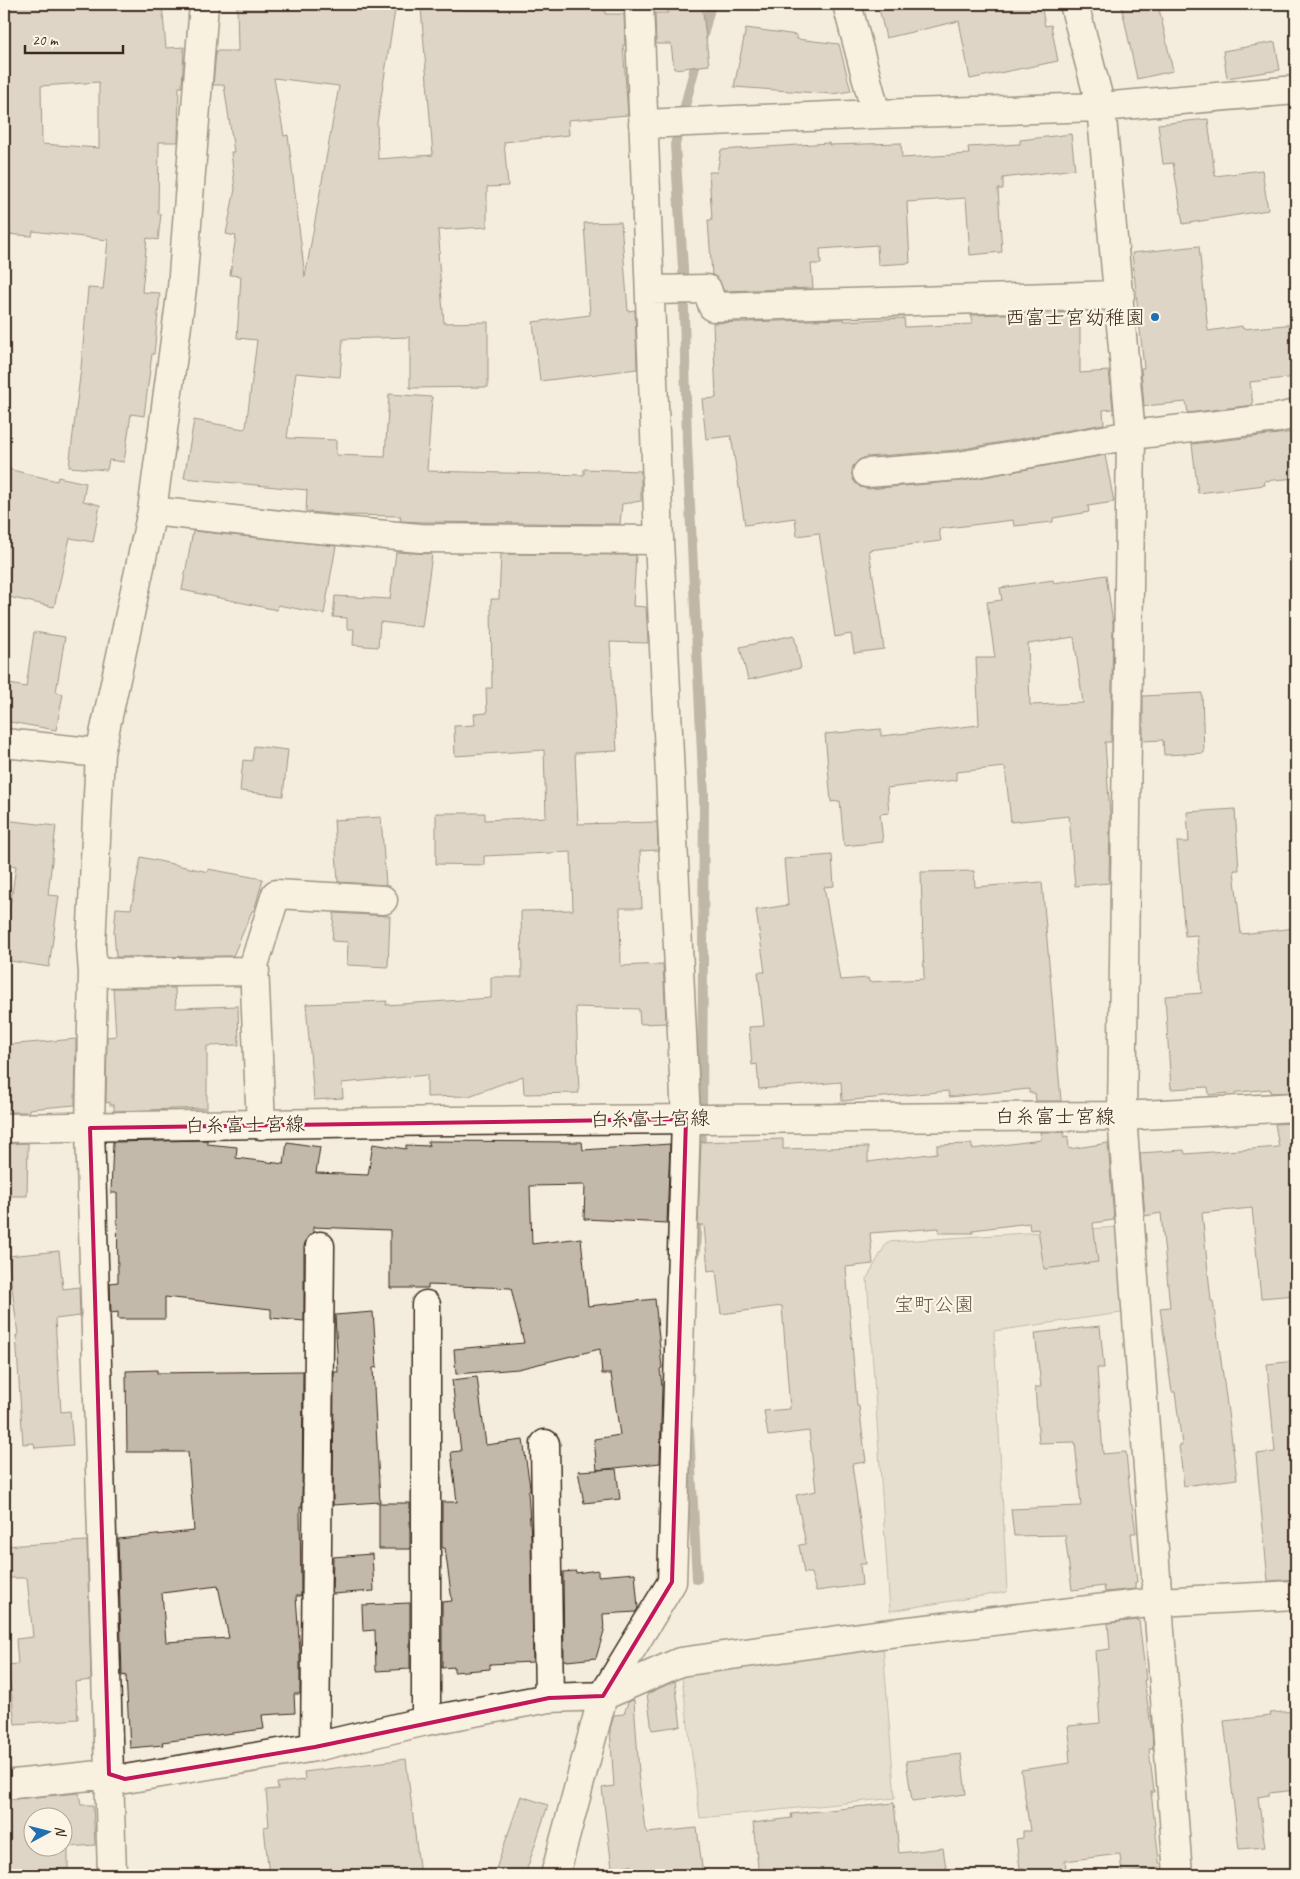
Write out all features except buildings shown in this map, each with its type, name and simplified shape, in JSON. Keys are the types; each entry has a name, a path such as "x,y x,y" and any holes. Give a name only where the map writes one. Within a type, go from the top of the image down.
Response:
{"street":[{"path":"112,1875 90,1128 91,946 100,753 152,510 182,288 204,4"},
{"path":"555,1875 603,1696 672,1582 686,1119 659,540 638,4"},
{"path":"847,4 876,114"},
{"path":"1074,4 1102,107 1131,435 1122,1116 1178,1875"},
{"path":"643,124 1102,107 1296,90"},
{"path":"650,290 706,289 713,308 1120,295"},
{"path":"867,473 959,466 1131,435 1278,418 1296,414"},
{"path":"152,510 308,528 420,538 659,540"},
{"path":"4,743 100,753"},
{"path":"261,1125 254,965 276,894 383,900"},
{"path":"92,973 255,971"},
{"name":"白糸富士宮線","path":"4,1128 686,1119 1122,1116 1296,1107"},
{"path":"315,1747 320,1246"},
{"path":"426,1305 426,1721"},
{"path":"545,1444 549,1698"},
{"path":"4,1784 109,1774 125,1779 315,1747 426,1721 549,1698 603,1696 680,1662 882,1634 1157,1602 1296,1595"}],"highlighted area":[{"path":"686,1119 672,1582 603,1696 549,1698 315,1747 125,1779 109,1774 90,1128"}],"green space":[{"name":"宝町公園","path":"1119,1227 1128,1312 994,1331 1007,1592 890,1611 867,1278 887,1242"},
{"path":"882,1634 895,1798 700,1818 680,1662"}],"waterway":[{"path":"695,1253 702,1115 704,795 687,443 683,268 675,145 711,4"},
{"path":"689,1430 697,1579"}],"place":[{"name":"西富士宮幼稚園","path":"1155,317"}]}
